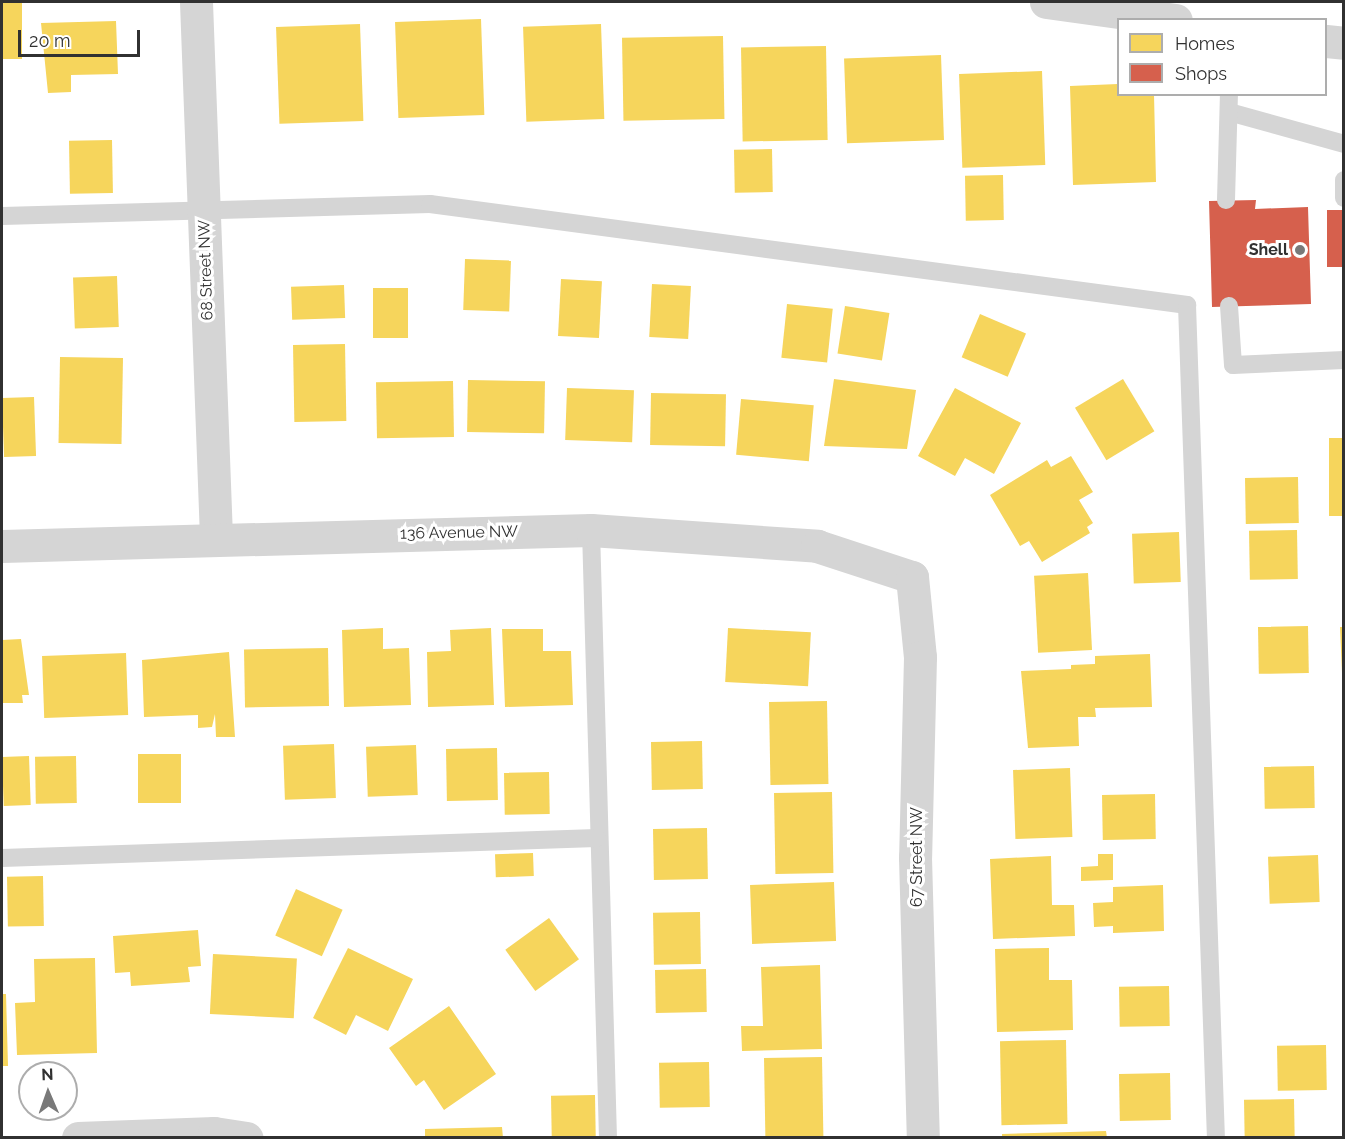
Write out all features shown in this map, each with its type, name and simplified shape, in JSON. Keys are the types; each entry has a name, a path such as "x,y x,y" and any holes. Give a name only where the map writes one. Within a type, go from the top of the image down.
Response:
{"street":[{"name":"68 Street NW","path":"196,2 216,538"},
{"path":"1046,2 1162,18"},
{"path":"1327,41 1344,43"},
{"name":"136 Avenue NW","path":"2,546 216,538 591,530 817,546 912,577"},
{"name":"67 Street NW","path":"912,577 920,657 915,857 924,1137"},
{"path":"78,1137 214,1132 247,1137"}],"lane":[{"path":"1226,200 1229,103 1344,144"},
{"path":"1344,180 1344,198"},
{"path":"2,216 430,204 1187,305 1216,1137"},
{"path":"1229,306 1233,364 1344,360"},
{"path":"591,530 597,838 608,1137"},
{"path":"2,858 597,838"}],"building: Homes":[{"path":"2,2 22,2 22,59 2,59"},
{"path":"481,19 484,115 398,118 395,22"},
{"path":"116,21 118,74 71,75 71,92 48,93 41,23"},
{"path":"360,24 363,121 279,124 276,27"},
{"path":"601,24 604,119 526,122 523,27"},
{"path":"723,36 724,119 623,121 622,38"},
{"path":"826,46 828,140 743,141 741,47"},
{"path":"941,55 944,140 847,143 844,58"},
{"path":"1042,71 1045,165 962,168 959,74"},
{"path":"1117,84 1117,96 1154,96 1156,182 1073,185 1070,86"},
{"path":"112,140 113,193 70,194 69,141"},
{"path":"772,149 773,192 735,193 734,150"},
{"path":"1003,175 1004,220 966,221 965,176"},
{"path":"465,259 511,261 509,312 463,310"},
{"path":"117,276 119,327 75,329 73,278"},
{"path":"561,279 602,281 599,338 558,336"},
{"path":"652,284 691,286 688,339 649,337"},
{"path":"344,285 345,318 292,320 291,287"},
{"path":"373,288 408,288 408,338 373,338"},
{"path":"787,304 833,309 827,363 781,358"},
{"path":"845,306 889,313 882,360 837,353"},
{"path":"980,314 1026,334 1008,377 962,357"},
{"path":"345,344 346,421 294,422 293,345"},
{"path":"60,357 123,358 121,444 59,443"},
{"path":"834,379 916,390 907,449 824,446"},
{"path":"1123,379 1154,431 1106,460 1075,408"},
{"path":"468,380 545,381 544,433 467,432"},
{"path":"453,381 454,437 377,438 376,382"},
{"path":"567,388 634,390 632,442 565,440"},
{"path":"955,388 1021,423 994,474 965,458 955,476 918,456"},
{"path":"651,393 726,394 725,446 650,445"},
{"path":"34,397 36,456 4,457 2,398"},
{"path":"741,399 814,405 809,461 736,455"},
{"path":"1329,438 1344,438 1344,516 1329,516"},
{"path":"1071,456 1093,492 1079,500 1093,523 1087,527 1090,533 1042,562 1029,541 1020,546 990,495 1047,460 1051,467"},
{"path":"1298,477 1299,523 1246,524 1245,478"},
{"path":"1297,530 1298,579 1250,580 1249,531"},
{"path":"1179,532 1181,582 1134,584 1132,534"},
{"path":"1088,573 1092,650 1038,653 1034,576"},
{"path":"1308,626 1309,673 1259,674 1258,627"},
{"path":"1340,627 1344,627 1344,673 1342,673"},
{"path":"383,628 383,649 409,648 411,705 344,707 342,630"},
{"path":"491,628 494,705 428,707 427,652 451,651 450,630"},
{"path":"728,628 811,632 808,686 725,682"},
{"path":"502,629 543,629 543,651 571,651 573,705 505,707"},
{"path":"21,639 29,695 22,695 23,703 2,703 2,640"},
{"path":"328,648 329,706 245,707 244,649"},
{"path":"229,652 235,737 216,737 215,714 212,727 198,728 198,715 144,717 142,660"},
{"path":"126,653 128,715 44,718 42,656"},
{"path":"1150,654 1152,707 1095,708 1096,717 1078,717 1079,746 1028,748 1021,671 1071,669 1071,665 1095,664 1095,656"},
{"path":"827,701 828,784 770,785 769,702"},
{"path":"702,741 703,789 652,790 651,742"},
{"path":"334,744 336,798 285,800 283,746"},
{"path":"416,745 418,795 368,797 366,747"},
{"path":"497,748 498,800 447,801 446,749"},
{"path":"138,754 181,754 181,803 138,803"},
{"path":"29,756 31,805 4,806 2,757"},
{"path":"76,756 77,803 36,804 35,757"},
{"path":"1314,766 1315,808 1265,809 1264,767"},
{"path":"1070,768 1072,837 1015,839 1013,770"},
{"path":"549,772 550,814 505,815 504,773"},
{"path":"832,792 833,873 775,874 774,793"},
{"path":"1155,794 1156,839 1103,840 1102,795"},
{"path":"707,828 708,879 654,880 653,829"},
{"path":"533,853 534,876 496,877 495,854"},
{"path":"1098,854 1113,854 1113,880 1081,881 1081,867 1098,866"},
{"path":"1318,855 1320,902 1270,904 1268,857"},
{"path":"1051,856 1052,905 1074,905 1075,936 993,939 990,859"},
{"path":"43,876 44,926 8,927 7,877"},
{"path":"834,882 836,941 752,944 750,885"},
{"path":"1163,885 1164,931 1113,933 1113,926 1094,927 1093,903 1113,902 1113,887"},
{"path":"296,889 343,910 322,956 275,936"},
{"path":"700,912 701,964 654,965 653,913"},
{"path":"549,918 579,959 535,991 505,950"},
{"path":"198,930 201,966 188,967 190,982 131,986 130,972 115,973 113,936"},
{"path":"348,948 413,979 388,1031 356,1015 346,1035 313,1018"},
{"path":"1049,948 1049,980 1072,980 1073,1030 997,1032 995,949"},
{"path":"213,954 297,958 294,1018 210,1014"},
{"path":"95,958 97,1053 17,1055 15,1003 35,1002 34,959"},
{"path":"820,965 822,1049 742,1051 741,1026 763,1026 761,967"},
{"path":"706,969 707,1012 656,1013 655,970"},
{"path":"1169,986 1170,1026 1120,1027 1119,987"},
{"path":"2,994 6,994 8,1066 2,1066"},
{"path":"449,1006 496,1074 444,1110 424,1080 416,1086 389,1048"},
{"path":"1066,1040 1067,1124 1001,1125 1000,1041"},
{"path":"1326,1045 1327,1090 1278,1091 1277,1046"},
{"path":"822,1057 823,1138 765,1138 764,1058"},
{"path":"709,1062 710,1107 660,1108 659,1063"},
{"path":"1170,1073 1171,1120 1120,1121 1119,1074"},
{"path":"595,1095 596,1138 552,1138 551,1096"},
{"path":"1294,1099 1295,1138 1245,1138 1244,1100"},
{"path":"502,1127 503,1138 425,1138 425,1129"},
{"path":"1106,1131 1107,1138 1002,1138 1002,1134"}],"building: Shops":[{"path":"1256,200 1255,209 1308,207 1311,304 1212,307 1209,201"},
{"path":"1327,210 1344,210 1344,267 1327,267"}],"place":[{"name":"Shell","path":"1300,250"}]}
